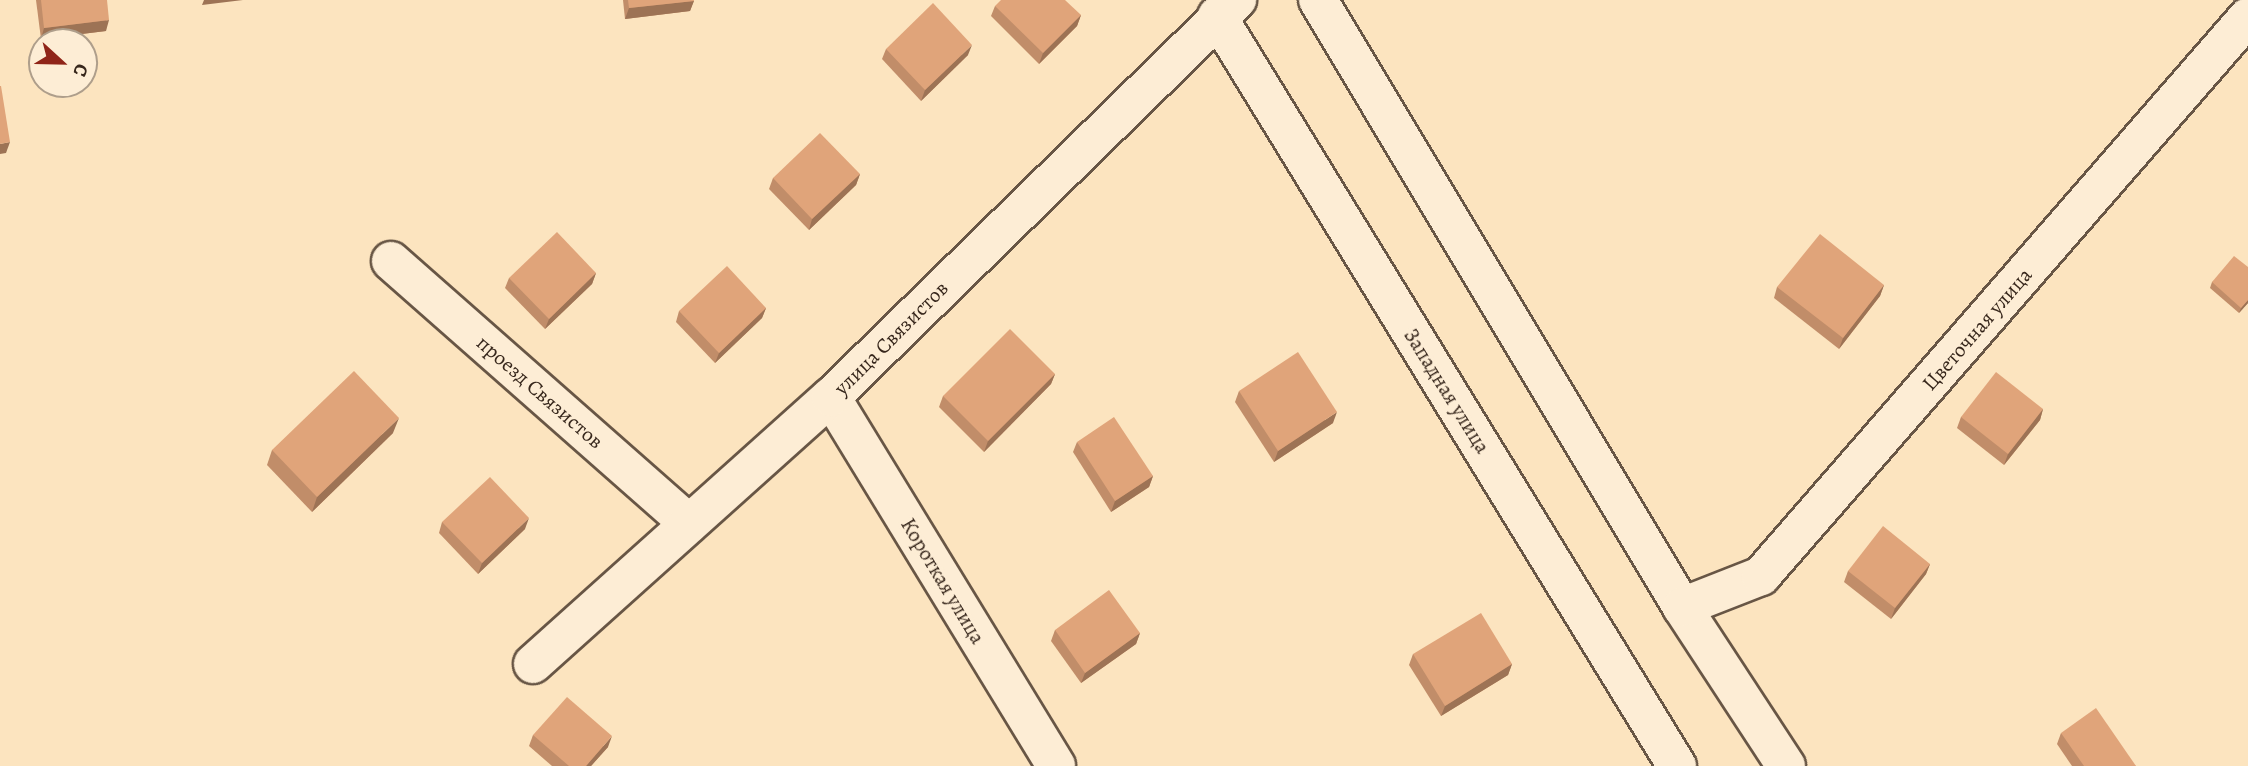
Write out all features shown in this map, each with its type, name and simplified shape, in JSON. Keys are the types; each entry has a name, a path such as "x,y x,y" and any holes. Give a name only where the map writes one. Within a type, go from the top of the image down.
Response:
{"street":[{"path":"1318,0 1682,607 1786,766"},
{"name":"улица Связистов","path":"533,664 831,397 1227,8"},
{"name":"Западная улица","path":"1227,8 1676,766"},
{"name":"Цветочная улица","path":"1682,607 1761,576 2248,17"},
{"name":"проезд Связистов","path":"391,261 689,524"},
{"name":"Короткая улица","path":"831,397 1056,766"}],"building":[{"path":"41,0 107,0 109,20 44,28"},
{"path":"628,0 694,0 694,1 629,8"},
{"path":"1001,0 1065,0 1081,15 1043,53 995,6"},
{"path":"933,3 972,45 925,90 886,49"},
{"path":"0,86 10,142 0,144"},
{"path":"820,133 860,174 812,219 773,178"},
{"path":"557,232 596,273 549,319 509,278"},
{"path":"1820,234 1884,285 1843,338 1777,287"},
{"path":"2234,256 2248,267 2248,300 2241,308 2212,282"},
{"path":"727,266 766,308 719,353 679,311"},
{"path":"1010,329 1055,374 988,441 943,396"},
{"path":"1298,352 1337,412 1278,451 1239,391"},
{"path":"354,371 399,418 317,497 272,450"},
{"path":"1996,372 2043,409 2008,454 1961,417"},
{"path":"1114,417 1153,476 1115,501 1077,442"},
{"path":"490,477 529,518 482,563 442,522"},
{"path":"1883,526 1930,564 1895,608 1848,571"},
{"path":"1109,590 1140,633 1085,673 1055,630"},
{"path":"1481,613 1512,664 1445,706 1413,654"},
{"path":"567,697 612,736 586,766 569,766 533,735"},
{"path":"2096,708 2136,766 2084,766 2061,733"}]}
